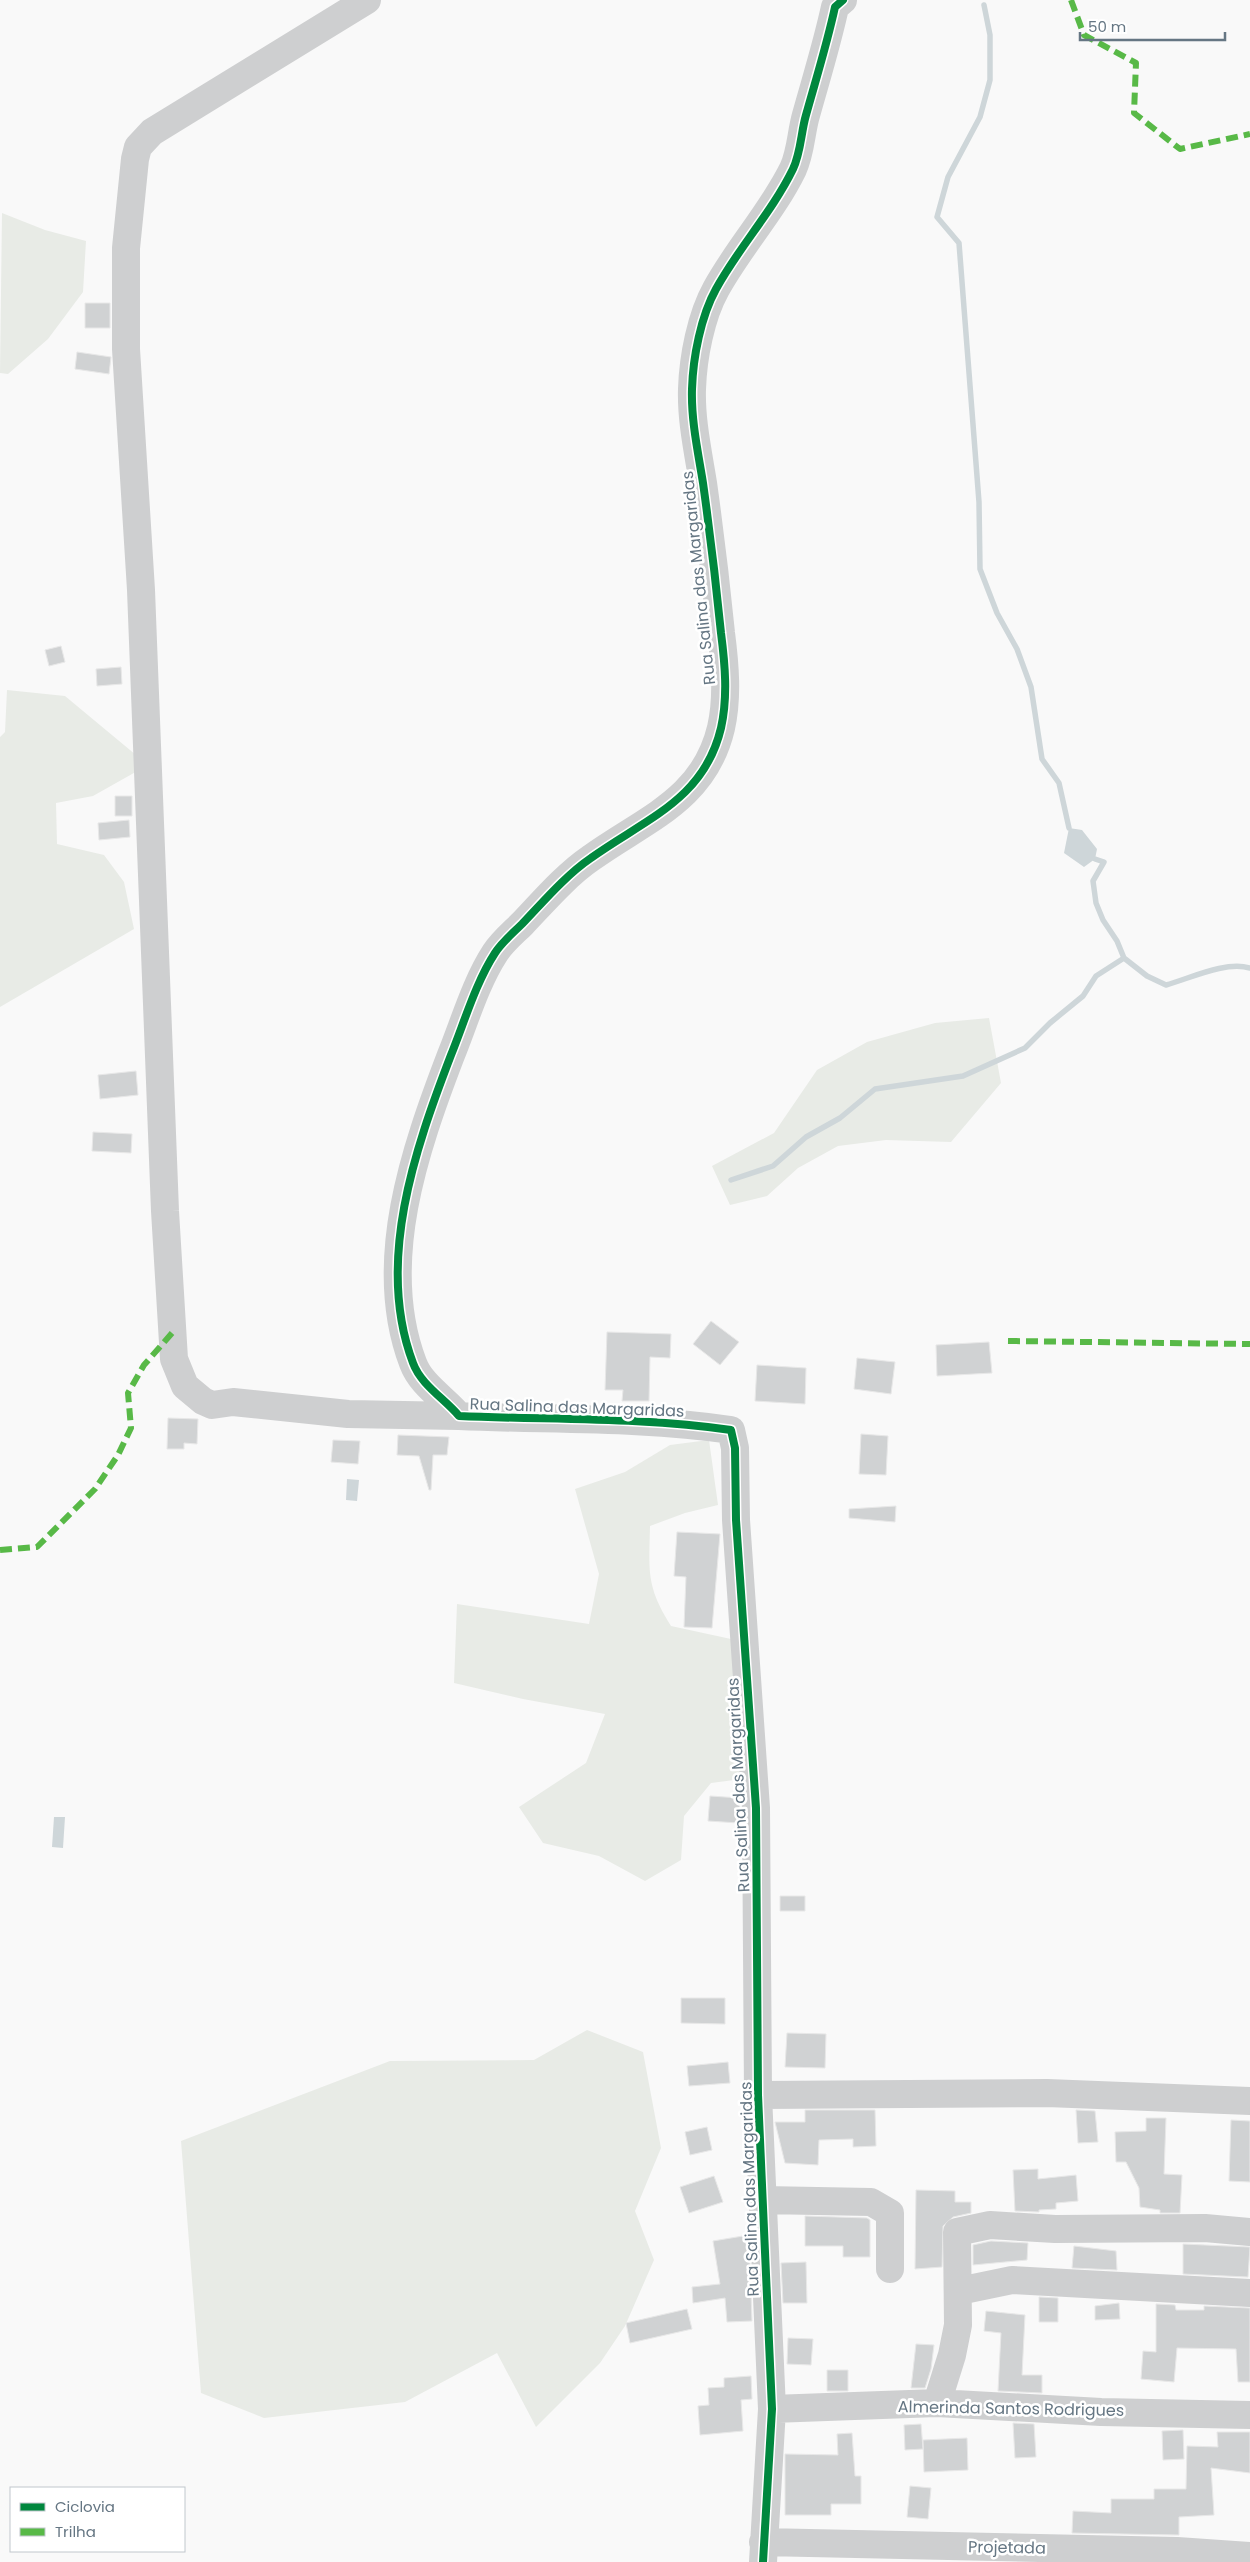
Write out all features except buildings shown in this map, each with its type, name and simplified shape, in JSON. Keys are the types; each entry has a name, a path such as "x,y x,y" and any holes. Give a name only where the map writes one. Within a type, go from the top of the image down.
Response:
{"street":[{"path":"367,0 152,132 138,147 135,159 126,248 126,349 141,600 165,1211 174,1359 185,1386 203,1401 212,1405 233,1402 348,1414 459,1416"},
{"name":"Rua Salina das Margaridas","path":"763,2552 772,2409 758,2094 756,1808 736,1520 735,1448 731,1430 698,1425 459,1416 425,1382 414,1367 404,1333 397,1280 403,1213 414,1164 440,1084 475,995 495,952 588,859 652,821 693,785 707,766 722,727 726,673 692,389 698,351 714,292 747,240 777,200 796,163 805,118 835,8 843,0"},
{"path":"758,2094 1047,2093 1250,2101"},
{"path":"763,2200 871,2202 890,2213 890,2270"},
{"path":"937,2403 952,2355 958,2325 958,2232 990,2225 1054,2229 1205,2228 1250,2232"},
{"path":"959,2291 1012,2280 1250,2294"},
{"name":"Almerinda Santos Rodrigues","path":"772,2409 937,2403 1101,2412 1250,2415"},
{"name":"Projetada","path":"763,2552 1177,2551 1250,2556"}],"shaded area":[{"path":"2,213 45,230 86,241 83,292 48,339 8,374 0,373"},
{"path":"7,690 65,696 148,765 93,796 56,803 57,844 104,855 124,882 134,929 0,1007 0,737 5,732"},
{"path":"1069,828 1082,830 1097,849 1095,859 1084,867 1064,853"},
{"path":"989,1018 1001,1083 951,1142 886,1140 838,1146 798,1168 767,1196 730,1205 712,1166 774,1133 817,1070 867,1042 935,1023"},
{"path":"709,1440 718,1505 685,1513 650,1526 649,1555 651,1578 657,1600 671,1626 731,1639 742,1779 711,1783 684,1816 681,1860 645,1881 599,1856 543,1843 519,1807 586,1763 605,1714 523,1699 454,1683 457,1604 589,1624 599,1574 575,1489 625,1472 670,1445"},
{"path":"347,1479 359,1480 357,1501 346,1500"},
{"path":"54,1817 65,1817 63,1848 52,1847"},
{"path":"587,2030 643,2052 661,2148 635,2211 654,2260 625,2326 600,2363 536,2427 497,2353 405,2402 264,2418 201,2393 181,2141 390,2061 534,2060"}],"waterway":[{"path":"984,5 990,35 990,80 980,117 948,177 937,217 959,243 979,502 980,569 997,613 1017,649 1031,687 1042,759 1059,783 1069,828"},
{"path":"1095,859 1104,862 1093,881 1096,903 1103,920 1117,941 1124,958 1147,976 1166,985 1219,968 1240,966 1250,968"},
{"path":"731,1180 773,1166 806,1137 840,1118 875,1089 963,1076 1025,1048 1050,1023 1083,996 1096,976 1124,958"}],"marked path":[{"path":"1071,0 1084,35 1136,63 1134,113 1180,149 1250,134"},
{"path":"0,1550 37,1547 95,1489 118,1455 131,1428 128,1393 144,1365 173,1332"},
{"path":"1008,1341 1250,1344"}],"cycle path":[{"path":"763,2562 772,2409 758,2095 756,1808 736,1520 735,1448 731,1430 629,1421 459,1416 427,1385 413,1363 402,1325 398,1286 399,1246 404,1207 413,1167 437,1091 471,1003 488,964 495,953 504,941 573,872 611,844 651,819 687,790 701,773 713,753 721,728 725,704 725,680 713,558 695,436 692,389 696,350 702,324 716,289 785,185 793,169 798,156 804,122 835,7 843,0"}]}
